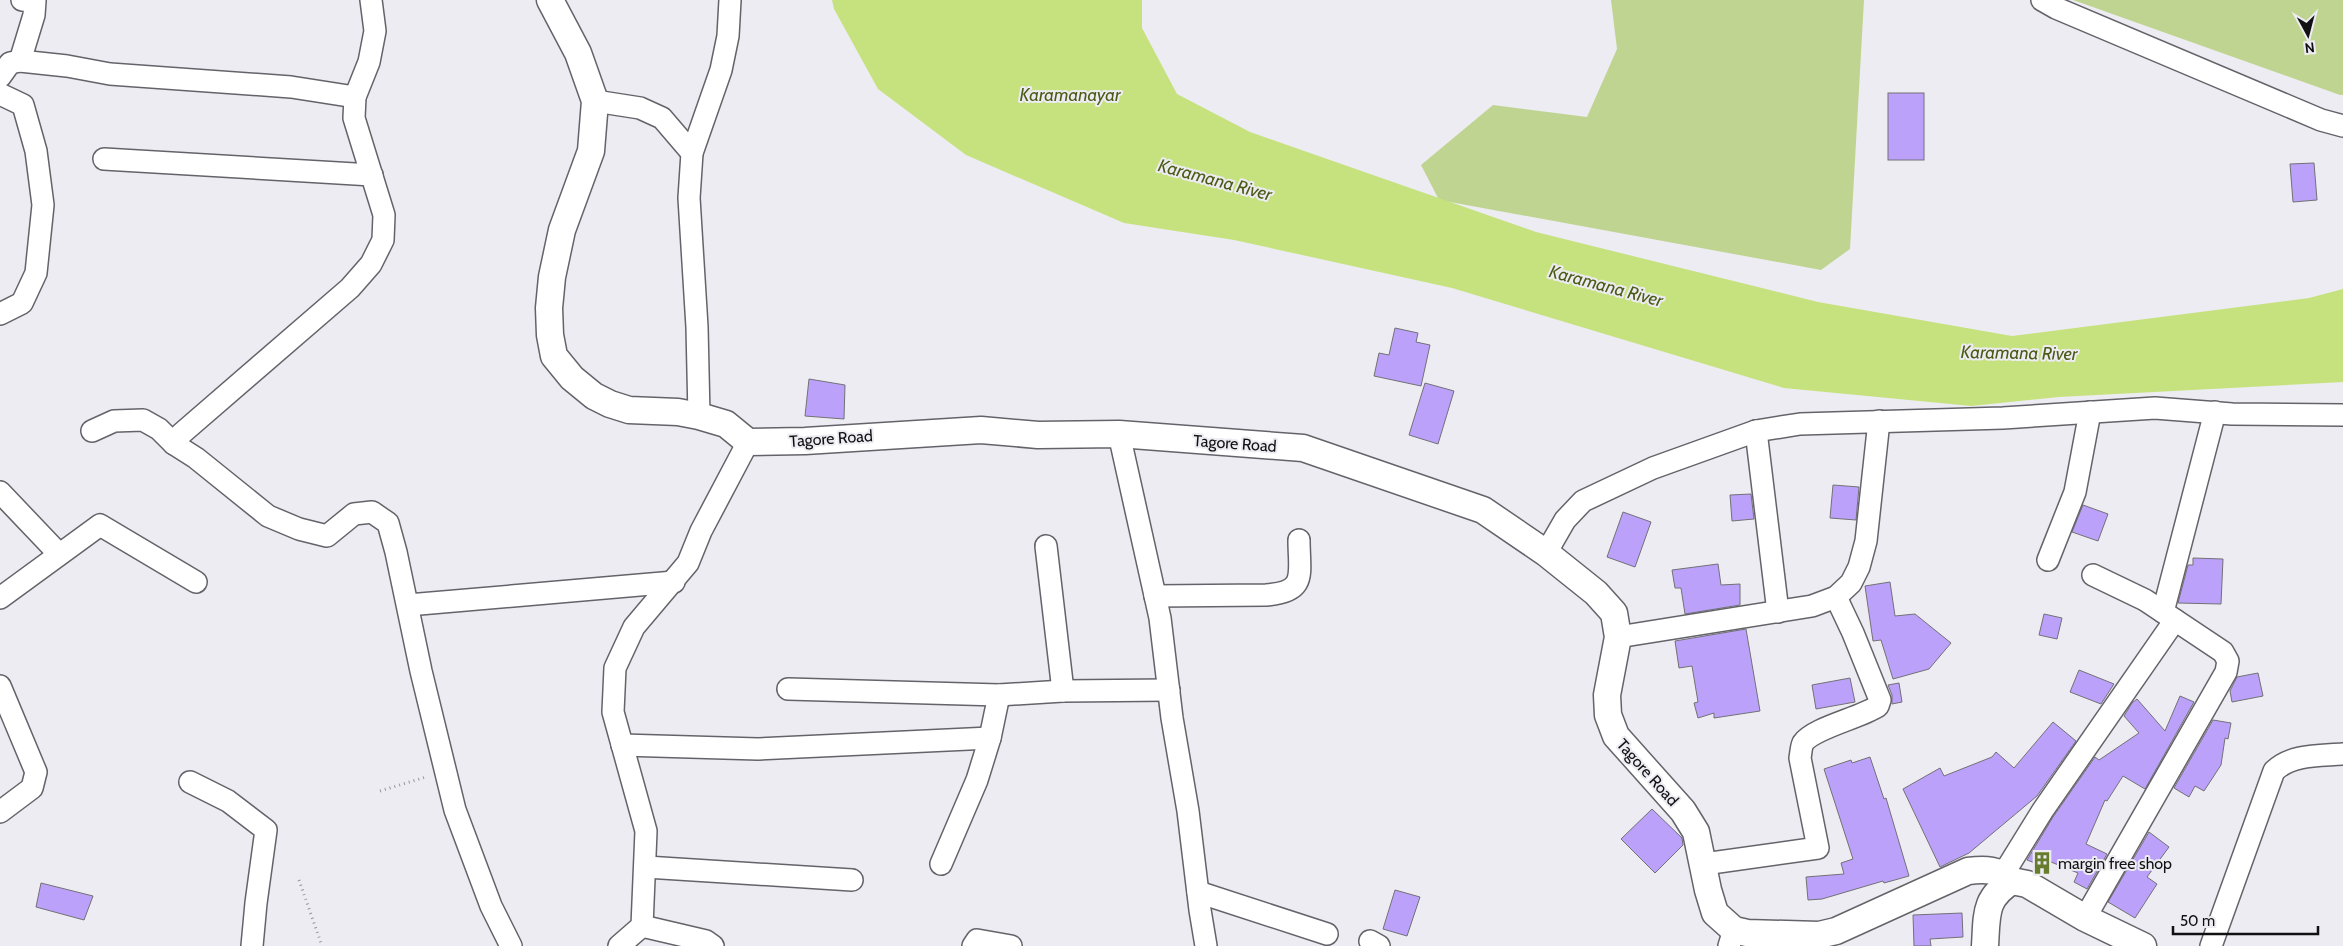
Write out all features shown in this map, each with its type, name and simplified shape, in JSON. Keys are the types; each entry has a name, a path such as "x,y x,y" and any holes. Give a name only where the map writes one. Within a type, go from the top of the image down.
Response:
{"street":[{"path":"20,61 34,15 35,1 22,0"},
{"path":"174,444 181,434 350,288 372,264 383,240 384,215 354,118 355,97 369,62 375,31 371,0"},
{"path":"550,0 578,53 595,101 590,151 562,230 552,276 550,326 554,356 572,378 594,396 610,404 629,410 678,412 698,416 726,424 748,442 701,531 688,563 674,582 634,627 615,668 613,712 646,831 646,867 642,926 618,946"},
{"path":"698,416 697,327 689,198 692,153 721,70 728,36 730,0"},
{"path":"2042,0 2056,8 2321,120 2343,126"},
{"path":"0,77 10,63 20,61 67,66 110,74 291,88 355,97"},
{"path":"0,94 23,105 36,151 43,205 36,273 22,303 0,314"},
{"path":"595,101 640,108 662,118 692,153"},
{"path":"104,159 372,176"},
{"path":"1546,552 1566,520 1583,501 1653,468 1756,431 1800,424 2003,418 2155,408 2216,412 2343,415"},
{"path":"2048,560 2075,492 2090,412"},
{"path":"1985,946 1990,906 1998,890 2008,877 2043,810 2169,616 2216,412"},
{"path":"92,431 114,422 143,420 159,429 174,444 196,458 268,516 299,529 328,536 354,514 372,512 388,523 408,605 421,671 462,828 491,906 511,946"},
{"path":"1618,637 1812,606 1836,598 1851,583 1859,567 1866,541 1879,421"},
{"name":"Tagore Road","path":"748,442 806,441 981,430 1038,435 1119,434 1303,448 1483,510 1546,552 1596,593 1614,613 1618,637 1607,694 1608,715 1616,736 1683,811 1696,832 1708,890 1715,913 1731,938 1765,935 1821,941 1836,931 1968,871 1985,869 2027,884 2085,918 2143,946"},
{"path":"1756,431 1778,612"},
{"path":"1119,434 1160,618 1206,946"},
{"path":"0,492 59,554"},
{"path":"0,598 100,525 196,582"},
{"path":"1155,596 1266,595 1284,592 1294,588 1299,580 1299,540"},
{"path":"1046,546 1063,691"},
{"path":"2085,918 2226,672 2228,661 2223,652 2145,600 2093,575"},
{"path":"408,605 674,582"},
{"path":"1704,864 1818,848 1800,758 1802,744 1809,736 1868,712 1878,706 1880,700 1853,633 1836,598"},
{"path":"0,686 36,772 32,788 0,812"},
{"path":"788,689 999,695 1063,691 1169,690"},
{"path":"941,864 977,780 990,738 999,695"},
{"path":"622,745 758,749 990,738"},
{"path":"2211,946 2274,771 2283,762 2297,758 2343,754"},
{"path":"190,782 228,801 266,830 252,946"},
{"path":"646,867 852,880"},
{"path":"1198,892 1328,934"},
{"path":"642,926 706,941 713,946"},
{"path":"973,946 977,940 1011,946"}],"path":[{"path":"380,791 446,771"},
{"path":"299,880 322,946"}],"shaded area":[{"path":"1611,0 1864,0 1850,249 1821,270 1439,200 1421,165 1493,105 1587,117 1617,49"},
{"path":"2073,0 2343,0 2343,95 2340,95"}],"water":[{"name":"Karamanayar","path":"832,0 1142,0 1142,28 1177,94 1250,132 1536,232 1818,302 2012,336 2309,298 2343,289 2343,382 2059,397 1971,406 1784,388 1452,288 1234,240 1124,223 966,155 878,89 834,9"}],"building":[{"path":"1888,93 1924,93 1924,160 1888,160"},
{"path":"2314,163 2317,200 2293,202 2290,164"},
{"path":"1395,328 1418,333 1416,342 1430,345 1421,386 1374,376 1379,353 1389,355"},
{"path":"809,379 845,385 844,419 805,416"},
{"path":"1425,383 1454,391 1438,444 1409,435"},
{"path":"1833,485 1859,487 1856,520 1830,518"},
{"path":"1751,494 1754,519 1732,521 1730,495"},
{"path":"2083,505 2108,514 2098,541 2072,532"},
{"path":"1623,512 1651,522 1635,567 1607,557"},
{"path":"2193,558 2223,559 2221,604 2178,603 2188,565 2193,565"},
{"path":"1718,564 1721,585 1740,584 1740,605 1685,614 1681,588 1675,588 1672,570"},
{"path":"1890,582 1895,616 1915,614 1951,643 1929,669 1893,679 1881,640 1873,641 1865,586"},
{"path":"2044,614 2062,618 2057,639 2039,635"},
{"path":"1746,629 1760,711 1714,718 1714,713 1698,718 1694,703 1698,702 1692,666 1679,668 1675,641"},
{"path":"2079,670 2114,684 2101,704 2070,692"},
{"path":"2258,673 2263,696 2232,702 2230,691 2237,677"},
{"path":"1850,678 1855,702 1816,709 1812,685"},
{"path":"1899,683 1902,702 1892,704 1892,695 1888,685"},
{"path":"2180,696 2194,702 2145,789 2123,776 2107,801 2105,800 2086,844 2107,854 2087,889 2074,882 2078,873 2051,862 2048,868 2027,860 2053,817 2095,757 2099,760 2139,733 2124,716 2132,703 2137,699 2165,731"},
{"path":"2213,720 2231,723 2228,739 2225,738 2221,765 2204,791 2195,786 2189,797 2174,788"},
{"path":"2053,722 2076,741 2037,796 1969,853 1940,867 1903,789 1940,768 1944,776 1992,757 1996,752 2014,768"},
{"path":"1870,757 1884,799 1886,798 1909,876 1884,883 1883,881 1822,899 1808,900 1806,877 1844,874 1841,863 1853,859 1824,769 1851,760 1852,763"},
{"path":"1652,809 1682,838 1683,845 1655,873 1621,839"},
{"path":"2149,832 2169,847 2147,877 2157,884 2135,918 2108,902"},
{"path":"41,883 93,896 84,920 36,907"},
{"path":"1395,890 1420,897 1407,936 1383,929"},
{"path":"1962,913 1963,937 1930,939 1931,946 1914,946 1913,915"}],"place":[{"name":"margin free shop","path":"2042,863"}],"water label":[{"name":"Karamana River","path":"1215,180"},
{"name":"Karamana River","path":"1606,286"},
{"name":"Karamana River","path":"2019,353"}]}
